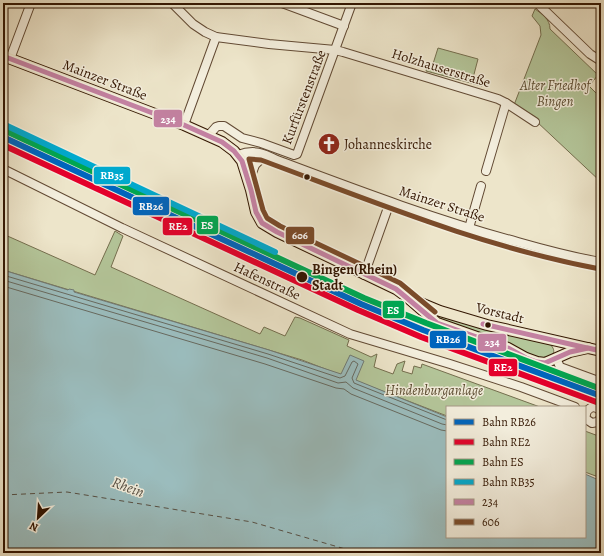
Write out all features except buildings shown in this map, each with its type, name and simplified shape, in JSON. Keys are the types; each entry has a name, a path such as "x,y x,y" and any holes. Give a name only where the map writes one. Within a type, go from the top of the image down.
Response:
{"main road":[{"name":"Mainzer Straße","path":"7,57 184,124 229,146 240,158"},
{"name":"Vorstadt","path":"240,158 249,181 256,212 262,222 277,232 396,290 407,297 437,323 508,348 537,362 545,363 570,352 588,348"},
{"name":"Vorstadt","path":"407,297 440,311 487,325 601,351"},
{"path":"437,323 436,314 440,311"},
{"path":"550,340 558,344 559,350 556,358"}],"street":[{"path":"7,57 31,3"},
{"path":"172,3 193,24 216,37 184,124"},
{"path":"282,3 344,26"},
{"name":"Kurfürstenstraße","path":"209,135 216,127 224,126 242,138 294,155 297,154 352,3"},
{"path":"540,4 590,54 601,61"},
{"name":"Holzhauserstraße","path":"216,37 269,44 336,50 489,96 506,103 535,122"},
{"path":"486,171 506,103"},
{"name":"Mainzer Straße","path":"240,158 248,152 261,152 277,160 390,202 469,228 574,257 601,262"},
{"name":"Mainzer Straße","path":"240,158 277,160"},
{"path":"249,181 255,165 262,158"},
{"name":"Hafenstraße","path":"3,169 122,228 350,334 423,355 521,387 572,406"},
{"path":"469,228 481,186"},
{"path":"364,275 390,202"},
{"path":"556,358 560,367 601,382"},
{"path":"601,412 595,407 586,411 586,419 590,422 597,422 601,418"}],"green space":[{"name":"Alter Friedhof Bingen","path":"535,9 549,22 550,29 598,75 589,86 601,98 601,182 536,121 514,105 541,35 540,26 532,16"},
{"path":"438,48 478,59 473,78 432,67"},
{"path":"427,67 483,82 482,86 426,71"},
{"name":"Hindenburganlage","path":"115,231 123,236 111,267 260,334 264,327 285,336 295,317 300,318 349,340 347,346 371,357 377,354 374,367 393,374 397,364 405,361 402,371 412,374 414,366 421,368 422,364 537,406 446,406 446,416 302,360 3,270 3,234 95,275"},
{"path":"439,314 549,343 554,352 547,361 438,319"},
{"path":"586,431 601,437 601,478 586,472"}],"water":[{"name":"Rhein","path":"3,270 68,290 74,290 74,292 269,350 341,374 350,355 364,361 356,380 446,417 446,538 586,538 586,474 601,481 601,553 3,553"}],"ferry route":[{"path":"3,495 67,492 252,522 359,553"}],"rail line":[{"name":"RB35","path":"3,124 275,252"},
{"name":"ES","path":"6,131 364,298 601,389"},
{"name":"RB26","path":"3,137 361,304 423,330 601,396"},
{"name":"RE2","path":"3,145 358,310 421,337 599,403"}],"transit line":[{"name":"234","path":"3,56 184,125 222,142 234,151 242,161 256,212 262,223 277,232 396,289 437,323 508,348 537,362 545,363 570,352 588,348 601,351"},
{"name":"606","path":"435,312 400,283 280,226 267,218 263,210 249,159 261,160 386,207 470,236 556,260 600,269"},
{"name":"234","path":"483,324 587,348"}],"place":[{"name":"Johanneskirche","path":"329,144"},
{"name":"Bingen(Rhein) Stadt","path":"302,277"}]}
